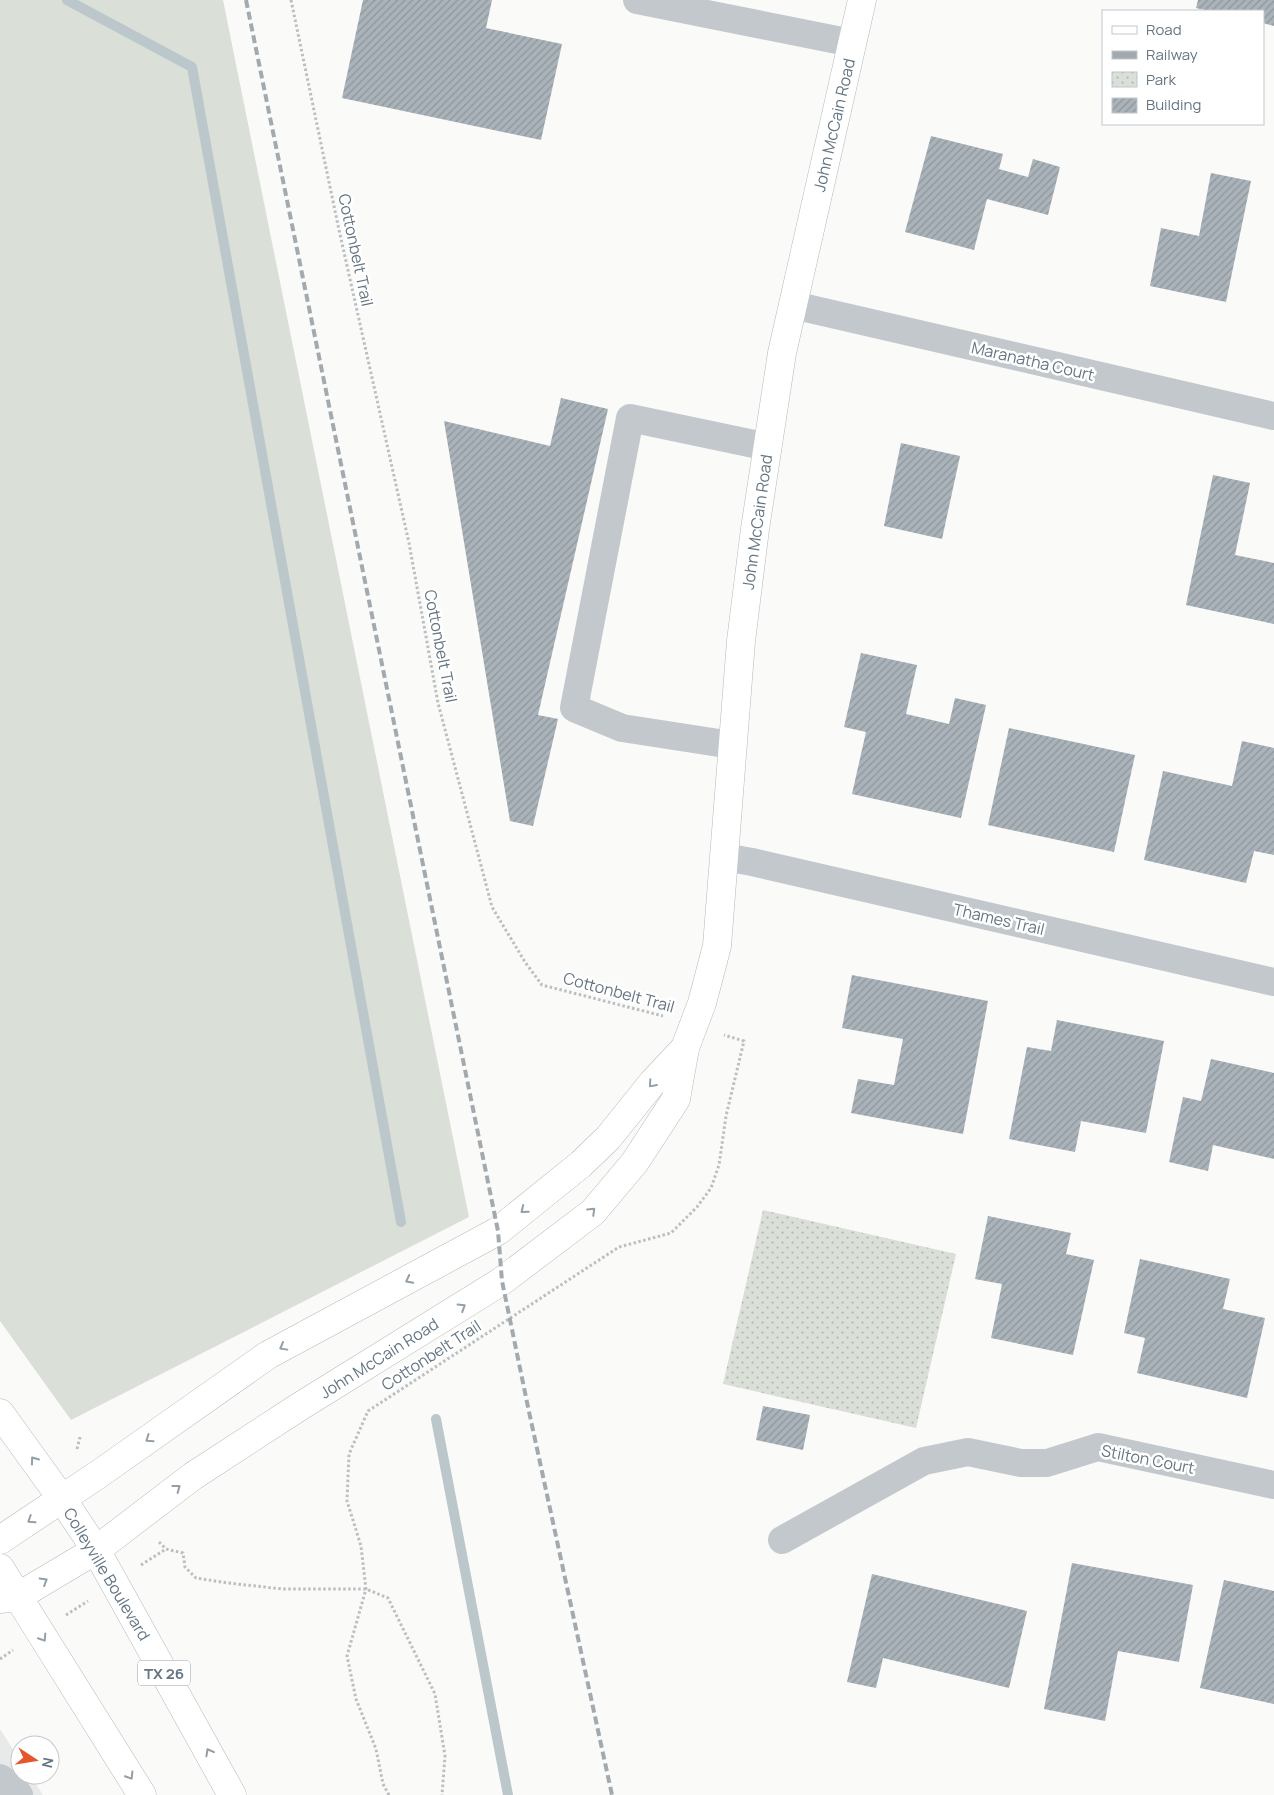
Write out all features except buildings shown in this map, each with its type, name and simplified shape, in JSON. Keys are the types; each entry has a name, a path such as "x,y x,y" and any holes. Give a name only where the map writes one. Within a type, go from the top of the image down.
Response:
{"main road":[{"name":"John McCain Road","path":"8,1598 96,1550 192,1476 502,1281 593,1212 635,1162 676,1099 690,1037 702,1003 716,946 741,641 755,529 782,353 862,0"},
{"name":"John McCain Road","path":"0,1540 268,1355 498,1231 581,1164 608,1138 690,1037"},
{"name":"Colleyville Boulevard","path":"0,1413 96,1550 232,1795"},
{"path":"0,1568 8,1598 40,1633 142,1795"}],"street":[{"path":"638,0 852,43"},
{"name":"Maranatha Court","path":"793,305 1274,416"},
{"path":"732,745 622,728 574,708 630,418 768,447"},
{"name":"Thames Trail","path":"724,857 781,868 1274,982"},
{"name":"Stilton Court","path":"782,1540 924,1461 968,1452 1022,1463 1047,1463 1098,1447 1274,1485"},
{"path":"0,1778 14,1788 19,1795"}],"path":[{"name":"Cottonbelt Trail","path":"291,0 339,230 408,543 438,703 492,907 525,962 542,985 658,1014 690,1037 744,1041 726,1116 719,1165 711,1188 697,1207 671,1233 619,1247 368,1411 349,1454 347,1501 360,1546 366,1589 347,1656 356,1699 376,1749 383,1784 389,1795"},
{"path":"0,1659 166,1549 183,1554 185,1567 196,1578 283,1589 366,1589 388,1598 435,1694 444,1756 442,1795"}],"shaded area":[{"path":"0,1729 10,1744 10,1785 36,1785 43,1795 0,1795"}],"green space":[{"path":"0,0 223,0 469,1217 71,1420 0,1321"},
{"path":"763,1210 956,1254 916,1428 723,1384"}],"waterway":[{"path":"67,0 192,67 401,1222"},
{"path":"436,1419 508,1795"}],"railway":[{"path":"246,0 498,1231 502,1281 612,1795"}]}
